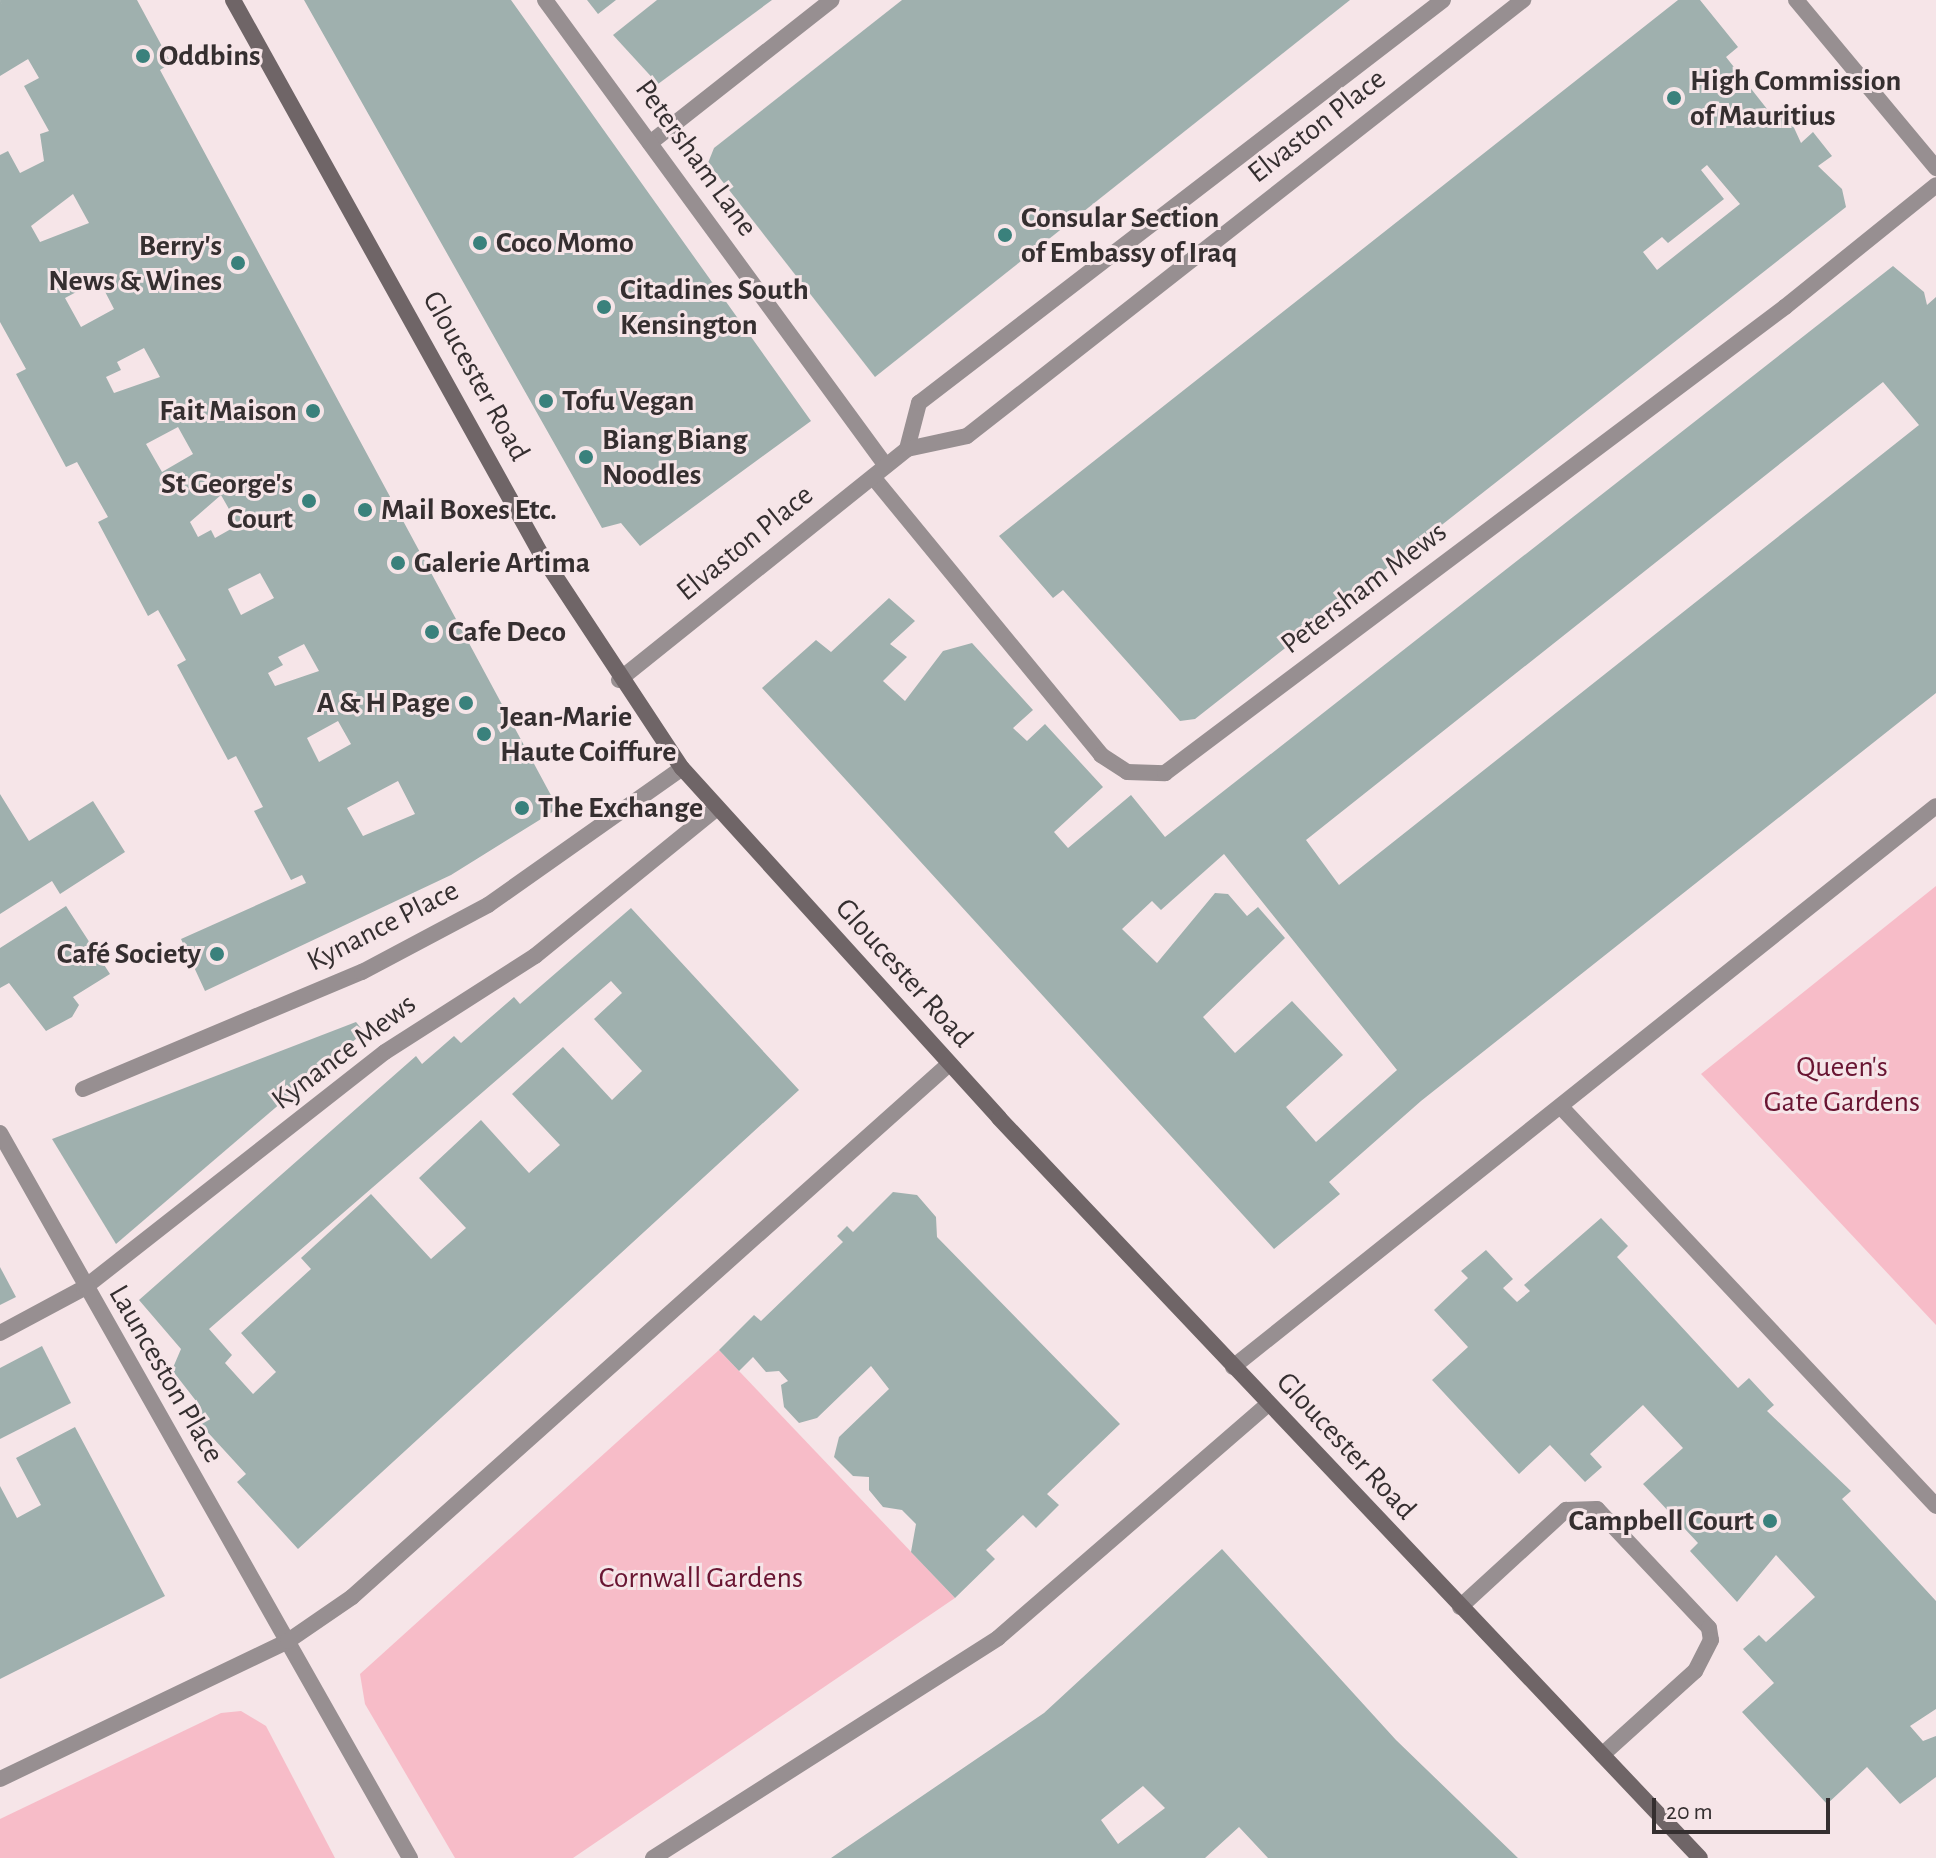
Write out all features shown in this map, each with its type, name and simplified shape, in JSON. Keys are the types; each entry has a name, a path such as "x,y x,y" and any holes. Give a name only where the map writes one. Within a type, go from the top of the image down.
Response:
{"main road":[{"name":"Gloucester Road","path":"233,0 619,680 682,768 949,1064 1700,1858"}],"street":[{"name":"Petersham Lane","path":"545,0 886,466"},
{"path":"650,143 832,0"},
{"name":"Elvaston Place","path":"907,449 919,403 1443,0"},
{"name":"Elvaston Place","path":"619,680 907,449 967,436 1523,0"},
{"path":"1796,0 1936,168"},
{"name":"Petersham Mews","path":"873,477 1101,755 1127,772 1165,773 1785,307 1936,185"},
{"name":"Kynance Place","path":"83,1089 418,942 599,832 682,768"},
{"path":"1233,1367 1562,1108 1936,806"},
{"name":"Kynance Mews","path":"0,1333 84,1288 385,1052 535,956 716,809"},
{"path":"0,1779 288,1641 352,1597 949,1064"},
{"path":"1562,1108 1936,1506"},
{"name":"Launceston Place","path":"0,1133 84,1288 288,1641"},
{"path":"653,1858 998,1638 1268,1404"},
{"path":"1460,1607 1566,1510 1597,1509 1709,1628 1711,1640 1695,1671 1602,1755"},
{"path":"288,1641 410,1858"}],"green space":[{"name":"Queen's Gate Gardens","path":"1936,886 1936,1325 1701,1074"},
{"name":"Cornwall Gardens","path":"719,1350 955,1598 573,1858 455,1858 365,1704 360,1674"},
{"path":"241,1711 266,1726 335,1858 0,1858 0,1819 221,1713"}],"building":[{"name":"St George's Court","path":"0,0 137,0 171,63 160,70 553,799 554,811 451,875 205,991 181,939 306,883 302,875 291,880 254,811 263,807 236,756 228,760 177,665 186,660 158,610 148,616 98,522 108,517 77,462 66,467 16,374 26,369 0,322 0,155 8,151 20,173 44,161 40,134 49,131 24,86 39,78 28,59 0,76","holes":["73,194 89,223 40,242 31,226","99,280 114,309 81,327 65,298","144,348 160,377 114,393 106,377 121,370 117,362","178,427 193,454 162,472 146,444","221,495 238,525 215,538 211,530 198,537 190,522","260,573 274,598 241,615 228,589","304,644 319,671 275,686 268,673 283,665 278,657","338,721 351,744 319,762 307,738","398,781 415,814 363,836 347,808"]},
{"name":"Citadines South Kensington","path":"304,0 511,0 811,421 640,546 621,523 602,528"},
{"path":"587,0 616,0 598,14"},
{"path":"657,0 772,0 658,84 613,35"},
{"path":"902,0 1350,0 875,377 708,163 714,148"},
{"path":"1678,0 1700,0 1738,47 1726,57 1771,114 1790,119 1801,143 1813,132 1832,156 1818,166 1842,189 1846,207 1195,719 1180,721 1063,590 1053,598 999,536","holes":["1707,165 1740,204 1657,270 1643,252 1662,237 1668,243 1724,199 1701,170"]},
{"path":"1893,266 1924,292 1927,305 1936,297 1936,693 1421,1101 1329,1182 1340,1194 1274,1249 762,688 816,640 831,652 889,598 915,621 890,644 907,657 883,681 905,701 943,651 972,643 1033,710 1013,728 1027,741 1045,724 1103,787 1054,832 1068,848 1131,795 1165,837","holes":["1883,382 1919,425 1339,885 1306,840","1224,854 1397,1070 1316,1142 1286,1107 1343,1055 1292,1001 1235,1053 1203,1017 1285,938 1258,907 1247,916 1228,894 1215,893 1157,963 1122,929 1152,901 1161,910"]},
{"path":"0,794 29,841 93,801 125,852 60,894 52,881 0,914"},
{"path":"66,906 110,974 73,997 79,1005 72,1017 46,1031 9,983 0,988 0,948"},
{"path":"631,908 799,1090 298,1549 237,1482 246,1474 191,1414 200,1406 172,1370 181,1349 139,1300 416,1056 422,1064 454,1036 461,1043 514,997 520,1004","holes":["611,981 622,993 594,1019 642,1071 612,1100 563,1047 512,1094 560,1145 529,1173 481,1120 419,1178 466,1228 431,1259 371,1194 301,1258 311,1269 241,1333 276,1372 253,1394 225,1363 232,1355 209,1329"]},
{"path":"356,1022 364,1032 116,1244 52,1139"},
{"path":"893,1192 917,1195 936,1217 937,1237 1120,1424 1047,1494 1059,1505 1036,1528 1023,1515 986,1550 995,1559 955,1598 911,1552 916,1524 902,1510 883,1507 869,1490 869,1477 853,1476 834,1457 839,1437 889,1389 871,1366 817,1418 799,1423 784,1407 781,1385 788,1381 779,1371 766,1372 753,1357 739,1371 719,1350 754,1315 761,1321 843,1242 837,1236 847,1226 853,1232"},
{"name":"Campbell Court","path":"1601,1218 1628,1246 1617,1257 1738,1388 1749,1378 1774,1405 1767,1411 1851,1491 1842,1499 1936,1601 1936,1709 1910,1726 1923,1741 1936,1736 1936,1777 1900,1804 1867,1767 1827,1804 1742,1712 1774,1683 1743,1649 1759,1635 1766,1642 1815,1597 1776,1555 1737,1602 1690,1551 1698,1543 1643,1484 1683,1448 1643,1405 1590,1454 1602,1467 1585,1482 1550,1445 1519,1474 1432,1380 1468,1347 1434,1310 1468,1278 1461,1271 1486,1250 1513,1279 1503,1288 1517,1302 1530,1291 1524,1285"},
{"path":"0,1267 16,1297 0,1305"},
{"path":"42,1346 71,1403 0,1439 0,1368"},
{"path":"75,1427 165,1596 0,1679 0,1486 17,1518 41,1505 16,1458"},
{"path":"1222,1549 1396,1740 1518,1858 1268,1858 1239,1827 1205,1858 831,1858 1044,1713","holes":["1143,1786 1165,1808 1118,1844 1101,1820"]}],"place":[{"name":"Oddbins","path":"143,56"},
{"name":"High Commission of Mauritius","path":"1674,98"},
{"name":"Consular Section of Embassy of Iraq","path":"1005,235"},
{"name":"Coco Momo","path":"480,243"},
{"name":"Berry's News & Wines","path":"238,263"},
{"name":"Citadines South Kensington","path":"604,307"},
{"name":"Tofu Vegan","path":"546,401"},
{"name":"Fait Maison","path":"313,411"},
{"name":"Biang Biang Noodles","path":"586,457"},
{"name":"St George's Court","path":"309,501"},
{"name":"Mail Boxes Etc.","path":"365,510"},
{"name":"Galerie Artima","path":"398,563"},
{"name":"Cafe Deco","path":"432,632"},
{"name":"A & H Page","path":"466,703"},
{"name":"Jean-Marie Haute Coiffure","path":"484,734"},
{"name":"The Exchange","path":"522,808"},
{"name":"Café Society","path":"217,954"},
{"name":"Campbell Court","path":"1770,1521"}]}
